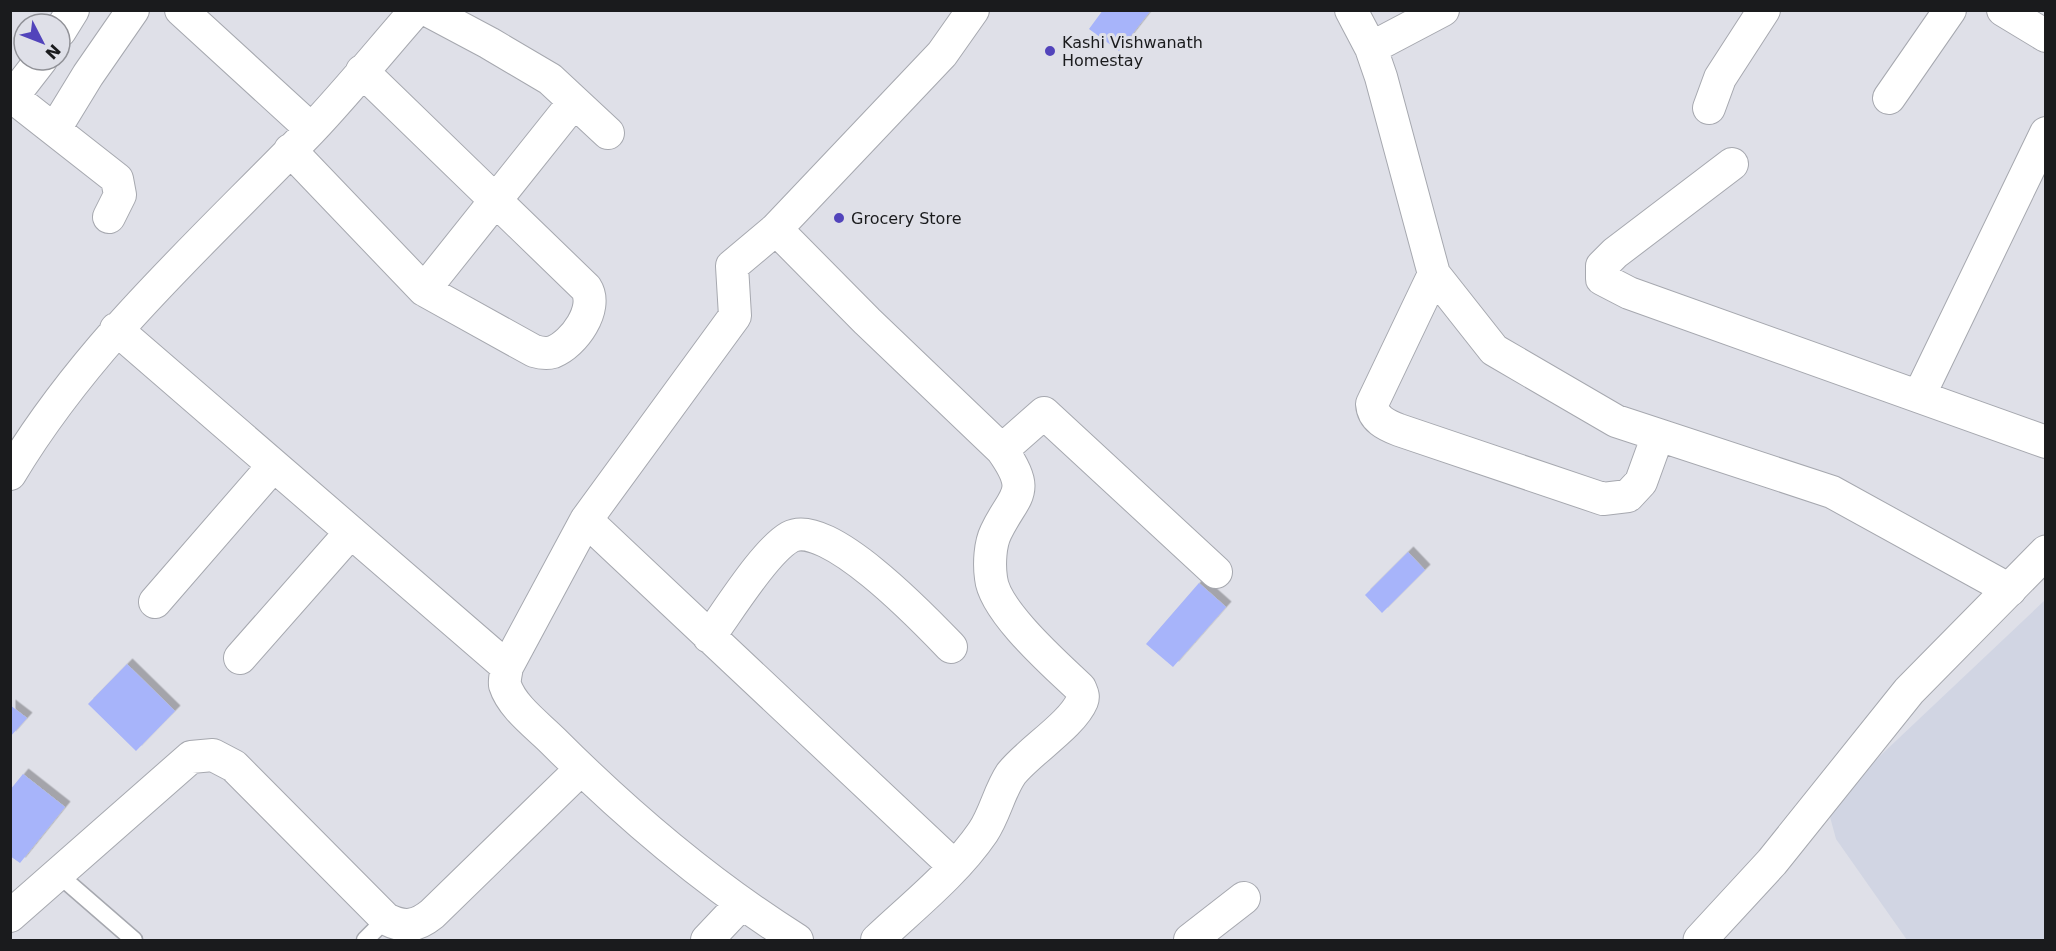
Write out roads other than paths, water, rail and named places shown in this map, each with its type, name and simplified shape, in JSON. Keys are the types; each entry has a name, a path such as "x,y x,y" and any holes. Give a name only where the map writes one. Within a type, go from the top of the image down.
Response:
{"street":[{"path":"55,129 87,75 133,10"},
{"path":"10,474 33,436 116,329 301,140 416,10"},
{"path":"427,10 550,79 608,133"},
{"path":"780,936 650,831 581,769 517,705 505,684 507,668 586,520 735,316 732,266 776,229 942,54 973,10"},
{"path":"1351,10 1371,48 1393,117 1434,274 1494,350 1616,422 1832,492 2010,590"},
{"path":"1371,48 1443,10"},
{"path":"1708,108 1720,78 1764,10"},
{"path":"1889,98 1950,10"},
{"path":"2003,10 2046,36"},
{"path":"192,14 301,140 424,290 534,351 547,354 555,351 573,336 587,314 591,303 589,293 362,71"},
{"path":"32,72 12,97 117,179 120,195 109,217"},
{"path":"424,290 574,102"},
{"path":"1919,396 2046,133"},
{"path":"1732,164 1615,253 1602,266 1600,272 1602,279 1629,293 2046,442"},
{"path":"776,229 867,321 1002,450 1011,462 1018,487 1016,501 995,533 991,580 1013,619 1035,645 1080,688 1083,695 1082,702 1070,716 1012,773 998,796 984,830 954,866 877,940"},
{"path":"1434,274 1372,404 1372,411 1380,420 1399,430 1603,499 1628,496 1641,482 1658,435"},
{"path":"116,329 507,668"},
{"path":"1002,450 1044,413 1216,572"},
{"path":"155,602 273,466"},
{"path":"586,520 954,866"},
{"path":"240,658 351,532"},
{"path":"709,637 774,551 789,537 802,533 814,534 849,553 951,647"},
{"path":"1700,940 1772,862 1909,691 2046,552"},
{"path":"10,916 191,757 213,755 234,766 397,931 432,914 581,769"},
{"path":"1190,940 1244,898"},
{"path":"707,940 741,904"}],"lane":[{"path":"58,873 134,940"}],"place":[{"name":"Kashi Vishwanath Homestay","path":"1050,51"},
{"name":"Grocery Store","path":"839,218"}]}
